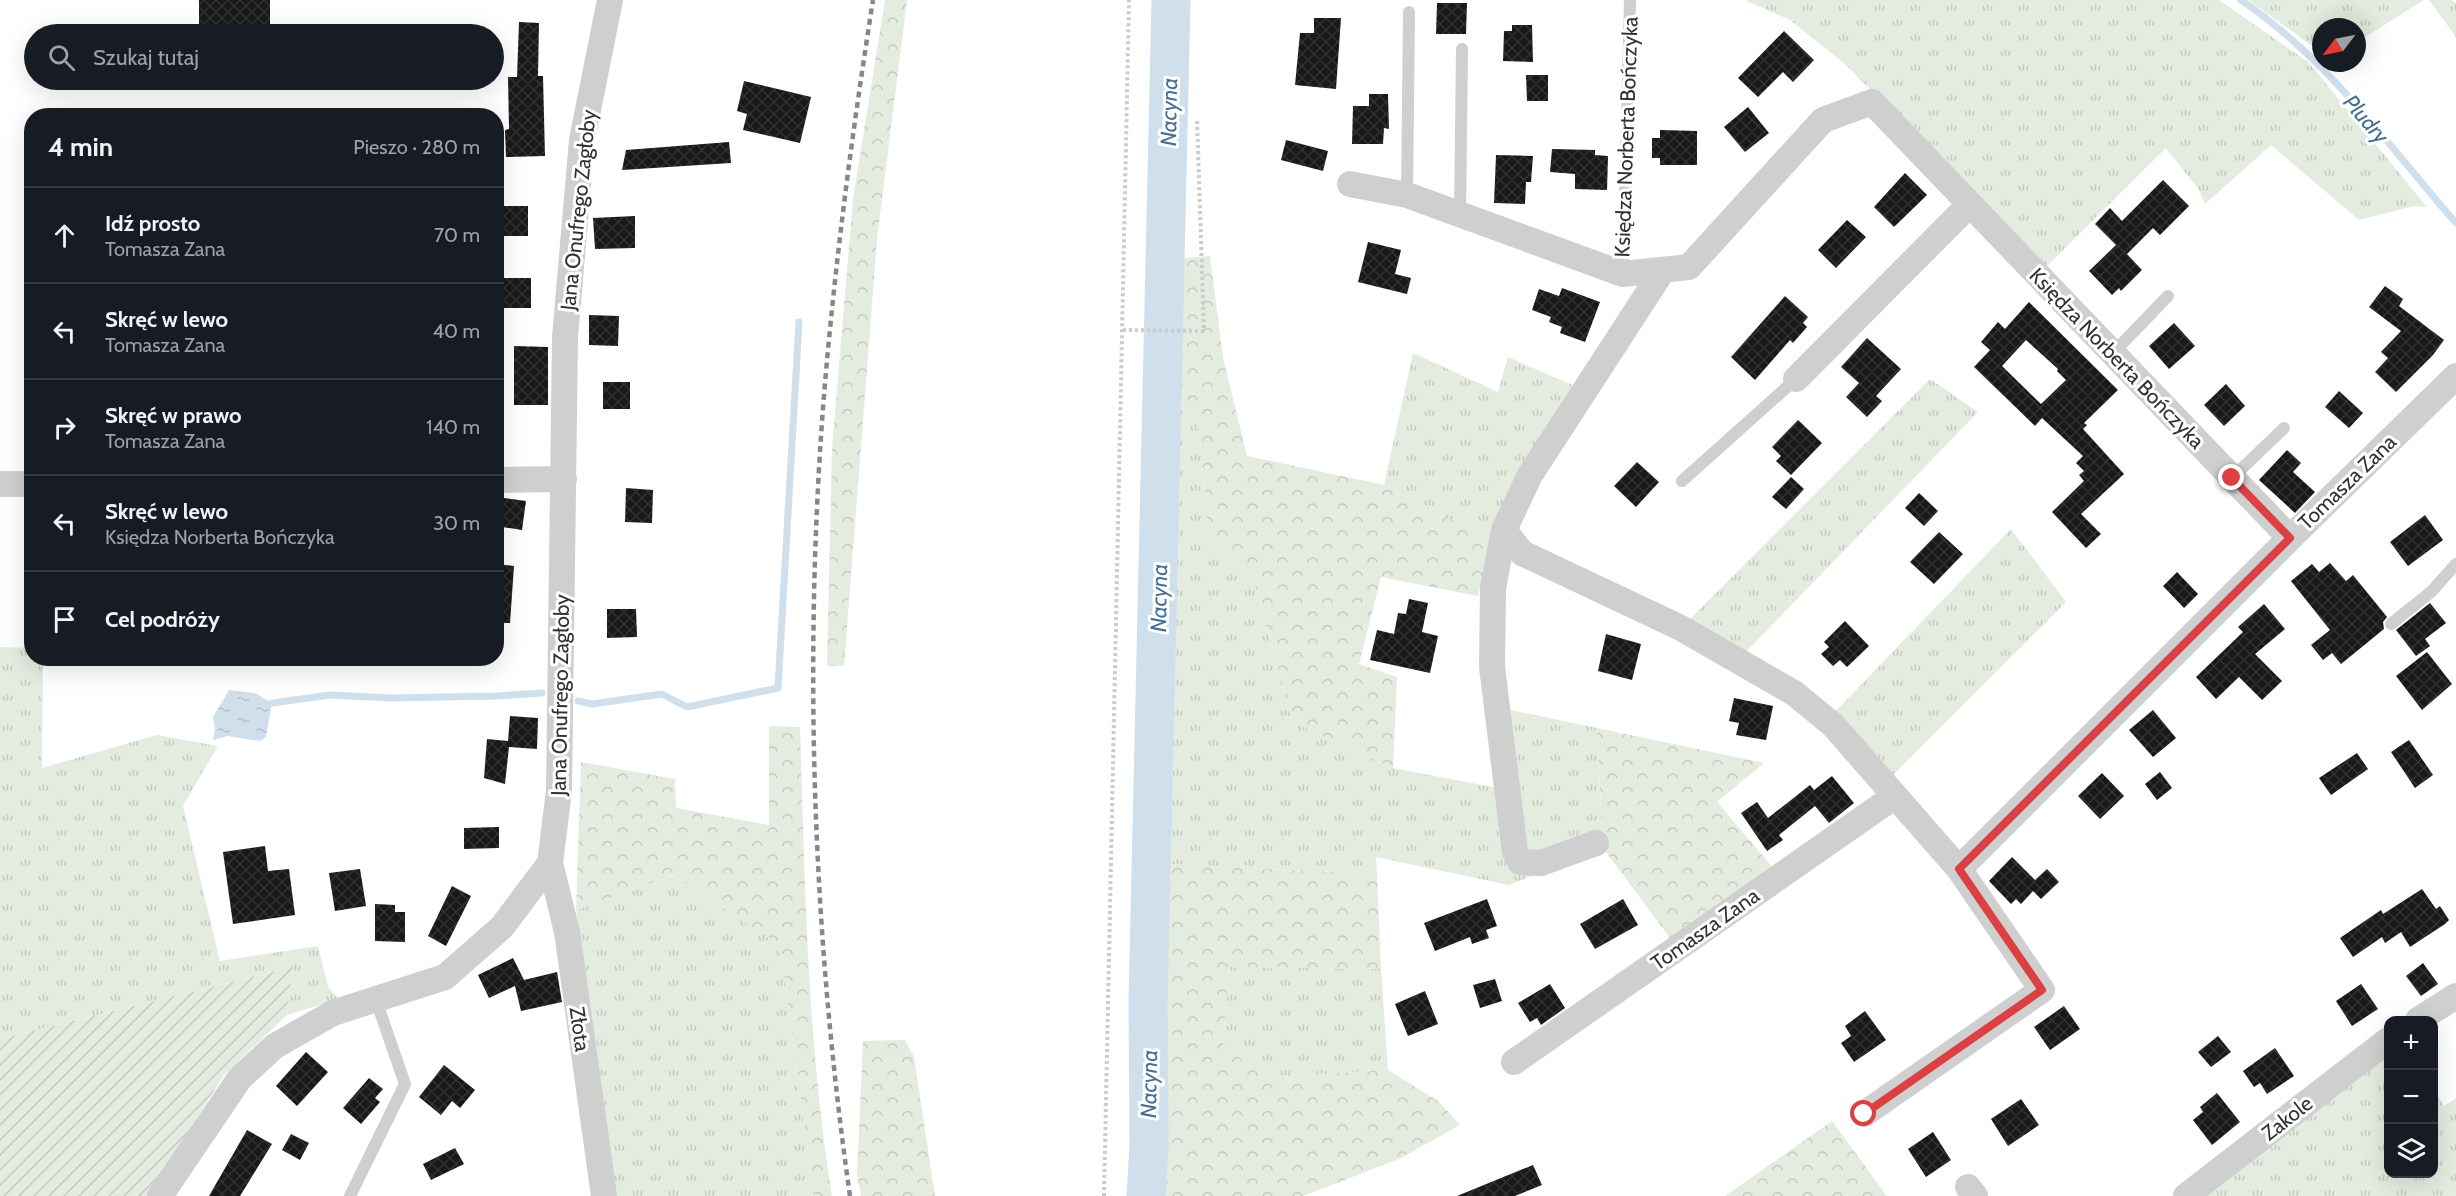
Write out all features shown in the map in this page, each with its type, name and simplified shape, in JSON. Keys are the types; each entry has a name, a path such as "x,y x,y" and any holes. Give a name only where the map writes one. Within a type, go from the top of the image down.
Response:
{"street":[{"name":"Jana Onufrego Zagłoby","path":"160,1196 240,1078 275,1046 333,1013 445,977 502,927 550,863 559,791 565,337 582,140 610,0"},
{"name":"Księdza Norberta Bończyka","path":"1350,184 1407,195 1623,274 1689,267 1823,120 1872,102 2290,538"},
{"path":"1796,379 1970,204"},
{"path":"1596,843 1541,863 1520,862 1515,852 1492,668 1493,588 1504,530 1530,475 1663,270"},
{"name":"Tomasza Zana","path":"1959,869 2290,538 2456,376"},
{"path":"504,480 564,479"},
{"path":"0,484 24,484"},
{"path":"1504,530 1522,553 1682,628 1794,693 1833,725 1959,869 2042,990 1864,1114"},
{"name":"Tomasza Zana","path":"1514,1062 1895,796"},
{"name":"Złota","path":"550,863 567,932 604,1196"},
{"path":"2424,1016 2456,996"},
{"name":"Zakole","path":"2186,1196 2384,1043"}],"lane":[{"name":"Księdza Norberta Bończyka","path":"1623,274 1630,0"},
{"path":"1407,195 1408,12"},
{"path":"1460,215 1462,50"},
{"path":"2112,353 2168,296"},
{"path":"1682,481 1796,379"},
{"path":"2232,478 2283,428"},
{"path":"2391,624 2432,591 2456,564"},
{"path":"350,1196 405,1084 375,1000"}],"path":[{"path":"1104,1196 1130,0"},
{"path":"1123,330 1204,331 1197,119"}],"green space":[{"path":"885,0 907,0 877,239 844,666 827,666 832,449 853,199"},
{"path":"1745,0 2219,0 2308,62 2312,67 2312,72 2316,72 2427,207 2414,206 2359,220 2271,145 2205,204 2199,190 2166,148 2046,267 1843,62 1790,20"},
{"path":"2248,0 2424,0 2366,36 2366,18 2312,18 2312,46"},
{"path":"2429,0 2452,0 2456,3 2456,37"},
{"path":"1210,256 1223,358 1247,456 1384,485 1491,540 1478,596 1381,577 1359,664 1397,677 1393,768 1293,722 1252,574 1209,538 1197,408 1180,409 1183,258"},
{"path":"1413,353 1498,392 1508,357 1575,386 1491,540 1384,485"},
{"path":"1930,379 1978,412 1742,656 1687,622"},
{"path":"1197,407 1209,538 1252,574 1293,722 1393,768 1508,790 1511,710 1597,728 1603,848 1509,885 1376,857 1377,874 1166,864 1180,409"},
{"path":"2011,529 2066,602 1891,777 1832,715"},
{"path":"0,647 24,648 24,666 43,666 42,768 157,735 218,746 183,806 220,961 318,946 328,987 339,999 287,1015 293,967 0,1039"},
{"path":"769,726 800,727 812,1021 832,1196 814,1196 780,945 673,875 576,910 581,762 675,779 676,808 769,825"},
{"path":"1597,728 1764,763 1717,802 1775,870 1673,942 1603,848"},
{"path":"1165,864 1377,874 1381,969 1229,967 1223,1044 1264,1078 1388,1070 1438,1101 1460,1125 1399,1159 1303,1196 1153,1196"},
{"path":"673,875 780,945 814,1196 616,1196 576,910"},
{"path":"293,967 287,1015 224,1075 148,1196 0,1196 0,1039"},
{"path":"1229,967 1381,969 1388,1070 1264,1078 1223,1044"},
{"path":"905,1040 914,1057 935,1196 861,1196 857,1176 863,1041"},
{"path":"2384,1056 2384,1178 2438,1178 2438,1096 2444,1106 2456,1098 2456,1196 2202,1196"},
{"path":"1832,1121 1887,1196 1725,1196"}],"water":[{"path":"229,690 255,693 272,703 266,737 260,741 228,736 213,740 215,728 213,717"}],"building":[{"path":"199,0 270,0 270,24 199,24"},
{"path":"1437,3 1467,3 1466,34 1436,34"},
{"path":"1314,18 1341,18 1336,89 1295,85 1300,33 1314,33"},
{"path":"519,22 539,23 538,76 543,76 545,156 506,157 505,130 509,129 508,77 517,77"},
{"path":"1512,25 1532,25 1533,62 1503,61 1504,31 1512,31"},
{"path":"1784,31 1814,60 1793,82 1783,72 1758,97 1738,78"},
{"path":"1526,75 1548,75 1548,101 1527,101"},
{"path":"744,81 811,97 800,143 743,130 747,114 737,111"},
{"path":"1369,94 1388,94 1389,129 1384,128 1383,144 1352,144 1353,106 1369,106"},
{"path":"1748,107 1769,133 1745,152 1724,127"},
{"path":"1660,130 1697,131 1697,165 1660,165 1660,158 1652,158 1652,138 1660,138"},
{"path":"1286,140 1328,151 1323,171 1281,160"},
{"path":"729,142 731,163 622,170 626,150"},
{"path":"1552,149 1595,150 1595,155 1608,156 1607,190 1575,189 1575,174 1550,172"},
{"path":"1496,155 1533,156 1531,182 1526,182 1525,204 1494,203"},
{"path":"1905,173 1927,195 1894,227 1874,207"},
{"path":"2163,180 2189,206 2160,235 2153,228 2127,254 2142,270 2121,291 2119,288 2112,295 2089,271 2116,245 2095,224 2110,208 2122,221"},
{"path":"504,206 528,206 528,236 504,236"},
{"path":"635,216 635,248 595,249 593,218"},
{"path":"1847,220 1866,237 1836,268 1818,250"},
{"path":"1368,242 1401,250 1395,274 1411,278 1407,294 1358,282"},
{"path":"504,278 531,278 531,308 504,308"},
{"path":"2385,286 2403,299 2399,306 2444,340 2433,355 2396,392 2375,372 2388,358 2381,352 2401,331 2369,307"},
{"path":"1562,288 1600,302 1585,342 1560,333 1562,327 1549,322 1551,317 1532,310 1539,289 1559,296"},
{"path":"1785,296 1808,317 1803,323 1807,327 1793,343 1790,340 1755,380 1731,357"},
{"path":"2029,302 2118,390 2084,423 2087,425 2083,429 2124,474 2081,514 2101,534 2086,548 2052,512 2084,481 2079,475 2084,471 2076,463 2083,456 2042,418 2035,426 1974,367 1990,350 1981,342 1998,322 2005,329","holes":["2026,340 2058,369 2057,371 2066,380 2041,404 2002,366"]},
{"path":"589,315 619,316 618,346 589,345"},
{"path":"2174,323 2195,346 2169,369 2149,346"},
{"path":"1867,338 1901,369 1876,396 1882,401 1867,417 1846,397 1859,383 1841,367"},
{"path":"514,346 548,347 548,405 514,405"},
{"path":"603,382 630,382 630,409 603,409"},
{"path":"2226,384 2245,406 2224,426 2204,405"},
{"path":"2339,391 2363,413 2349,428 2325,407"},
{"path":"1798,420 1822,443 1791,475 1776,461 1781,456 1772,447"},
{"path":"2287,450 2301,463 2293,472 2315,492 2295,513 2259,480"},
{"path":"1637,462 1659,482 1636,507 1614,486"},
{"path":"1791,477 1804,489 1786,509 1772,497"},
{"path":"626,488 653,490 652,523 625,522"},
{"path":"1919,493 1938,511 1924,526 1905,508"},
{"path":"504,498 526,501 522,530 504,527"},
{"path":"2425,515 2443,540 2408,566 2390,542"},
{"path":"1939,532 1963,554 1934,584 1910,562"},
{"path":"2330,563 2346,581 2353,575 2387,617 2383,622 2384,629 2341,664 2332,653 2323,660 2311,645 2330,630 2291,581 2312,564 2319,572"},
{"path":"504,565 514,566 510,623 504,623"},
{"path":"2177,572 2198,594 2184,608 2163,586"},
{"path":"1409,599 1428,603 1422,632 1438,636 1430,673 1370,660 1377,630 1394,634 1398,613 1406,614"},
{"path":"2430,603 2446,623 2425,639 2430,646 2416,656 2396,630"},
{"path":"2264,604 2285,629 2255,654 2282,681 2262,700 2239,677 2216,699 2196,677 2243,632 2238,627"},
{"path":"607,609 636,609 637,637 607,638"},
{"path":"1845,621 1869,646 1847,667 1840,660 1833,666 1821,654 1829,647 1824,642"},
{"path":"1606,634 1641,644 1632,680 1598,671"},
{"path":"2427,652 2452,684 2422,710 2396,676"},
{"path":"1734,698 1773,706 1766,740 1736,735 1739,723 1729,721"},
{"path":"2153,710 2176,738 2153,757 2129,730"},
{"path":"510,716 538,718 537,749 509,747 505,784 484,778 487,739 508,741"},
{"path":"2409,740 2433,775 2415,788 2391,752"},
{"path":"2357,753 2368,769 2331,795 2319,778"},
{"path":"2160,772 2172,788 2157,800 2145,784"},
{"path":"2102,773 2124,796 2100,819 2078,796"},
{"path":"1832,776 1854,803 1829,823 1815,806 1779,835 1783,840 1767,851 1741,813 1757,802 1768,818 1810,785 1814,790"},
{"path":"499,827 499,848 464,849 464,828"},
{"path":"265,846 268,871 289,869 295,915 233,924 223,852"},
{"path":"2012,857 2035,880 2047,869 2059,882 2041,899 2033,891 2021,904 2016,899 2011,904 1989,881"},
{"path":"360,869 366,906 335,911 329,873"},
{"path":"452,886 471,896 446,946 428,936"},
{"path":"2422,889 2436,909 2440,906 2449,920 2445,924 2410,947 2401,932 2385,943 2382,937 2353,957 2340,938 2381,910 2383,914"},
{"path":"1487,899 1497,926 1486,930 1489,938 1472,944 1470,937 1435,951 1424,923"},
{"path":"1623,899 1638,925 1595,949 1580,924"},
{"path":"375,904 395,905 395,912 405,912 405,942 375,941"},
{"path":"513,958 524,980 557,972 562,1002 521,1011 515,986 489,998 478,975"},
{"path":"2423,963 2438,984 2421,996 2406,976"},
{"path":"1495,979 1502,1001 1480,1008 1473,985"},
{"path":"1550,984 1565,1008 1541,1025 1537,1018 1530,1022 1518,1003"},
{"path":"2361,984 2378,1009 2352,1026 2336,1001"},
{"path":"1425,991 1438,1024 1408,1036 1395,1004"},
{"path":"2064,1006 2080,1029 2050,1050 2034,1027"},
{"path":"1865,1011 1886,1040 1854,1062 1841,1043 1851,1036 1845,1026"},
{"path":"2218,1036 2231,1052 2211,1067 2198,1052"},
{"path":"2275,1048 2294,1076 2267,1094 2260,1083 2254,1087 2243,1071"},
{"path":"306,1052 328,1072 297,1106 276,1086"},
{"path":"444,1065 475,1090 460,1108 452,1101 441,1115 419,1097"},
{"path":"369,1078 383,1089 375,1098 380,1102 361,1124 343,1108"},
{"path":"2217,1093 2240,1122 2212,1145 2193,1120 2203,1112 2200,1107"},
{"path":"2021,1099 2039,1125 2008,1146 1991,1119"},
{"path":"247,1130 272,1144 240,1196 209,1196"},
{"path":"1933,1132 1951,1160 1926,1177 1908,1149"},
{"path":"291,1134 309,1143 300,1160 282,1150"},
{"path":"455,1148 464,1164 431,1180 423,1164"},
{"path":"1533,1165 1542,1185 1515,1196 1457,1196"}],"waterway":[{"name":"Nacyna","path":"1146,1196 1149,1146 1148,1002 1171,0"},
{"name":"Pludry","path":"2241,0 2302,49 2356,104 2456,223"},
{"path":"1154,78 1170,68"},
{"path":"578,701 592,704 662,694 687,707 778,688 799,322"},
{"path":"272,703 330,695 391,698 542,693"}],"railway":[{"path":"850,1196 827,995 820,892 815,790 814,585 818,483 829,335 846,191 873,0"}],"route":[{"path":"1864,1114 2042,990 1959,869 2290,538 2232,478"}]}
